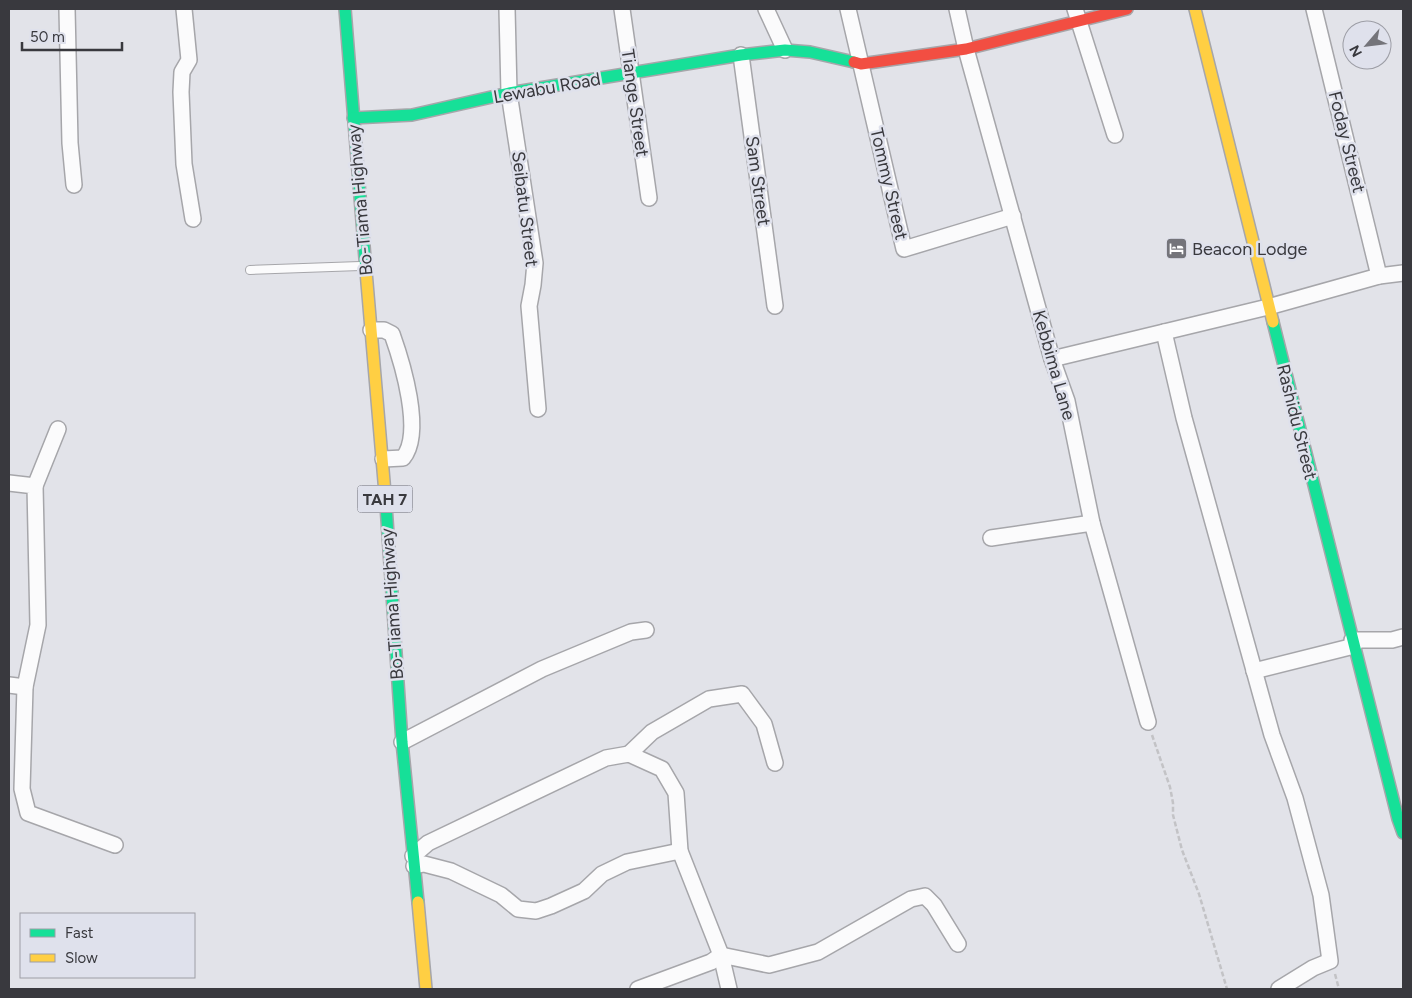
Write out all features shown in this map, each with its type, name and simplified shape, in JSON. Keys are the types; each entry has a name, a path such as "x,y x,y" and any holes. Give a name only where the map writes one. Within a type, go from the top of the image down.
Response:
{"main road":[{"name":"Bo-Tiama Highway","path":"345,9 364,265 382,459 402,742 426,989"},
{"path":"861,64 966,49 1077,14 1127,9"},
{"name":"Rashidu Street","path":"1196,9 1268,307 1403,833"},
{"name":"Lewabu Road","path":"353,118 412,115 509,93 741,55 785,50 810,52 861,64"}],"street":[{"path":"67,9 70,143 74,185"},
{"path":"184,9 189,60 182,72 181,92 184,164 193,219"},
{"name":"Seibatu Street","path":"507,9 509,93 535,263 529,306 538,409"},
{"name":"Tiange Street","path":"622,9 649,198"},
{"path":"766,9 785,50"},
{"name":"Tommy Street","path":"848,9 904,249 1012,216"},
{"name":"Kebbima Lane","path":"957,9 966,49 1012,216 1052,359 1066,401 1092,523 1148,722"},
{"name":"Foday Street","path":"1314,9 1379,276"},
{"path":"1077,14 1115,135"},
{"name":"Sam Street","path":"741,55 775,306"},
{"path":"1052,359 1268,307 1379,276 1403,273"},
{"path":"371,330 384,330 392,334 399,355 413,415 410,450 403,458 382,459"},
{"path":"1164,332 1184,418 1254,671 1272,735 1295,798 1321,895 1330,962 1314,968 1279,989"},
{"path":"58,429 35,486 38,625 25,686 22,789 28,813 115,845"},
{"path":"9,483 35,486"},
{"path":"991,538 1092,523"},
{"path":"402,742 542,669 631,632 646,630"},
{"path":"1254,671 1353,643 1392,640 1403,637"},
{"path":"9,685 25,686"},
{"path":"680,851 626,862 602,874 584,891 536,911 518,909 501,895 451,871 414,861 428,843 606,758 629,754 652,732 709,699 742,694 764,724 775,763"},
{"path":"629,754 662,769 676,793 680,851 722,956 729,989"},
{"path":"638,989 711,962 722,956 769,964 818,952 911,899 925,896 934,905 958,944"}],"lane":[{"path":"250,270 364,265"}],"path":[{"path":"1148,722 1170,787 1173,816 1182,850 1198,894 1227,989"}],"traffic: fast":[{"path":"345,9 366,271"},
{"path":"353,118 412,115 509,93 741,55 785,50 810,52 854,62"},
{"path":"1273,322 1403,833"},
{"path":"386,505 402,742 418,902"}],"traffic: slow":[{"path":"1195,9 1273,322"},
{"path":"366,271 386,505"},
{"path":"418,902 426,989"}],"traffic: jam":[{"path":"854,62 861,64 966,49 1127,9"}],"place":[{"name":"Beacon Lodge","path":"1176,249"}]}
